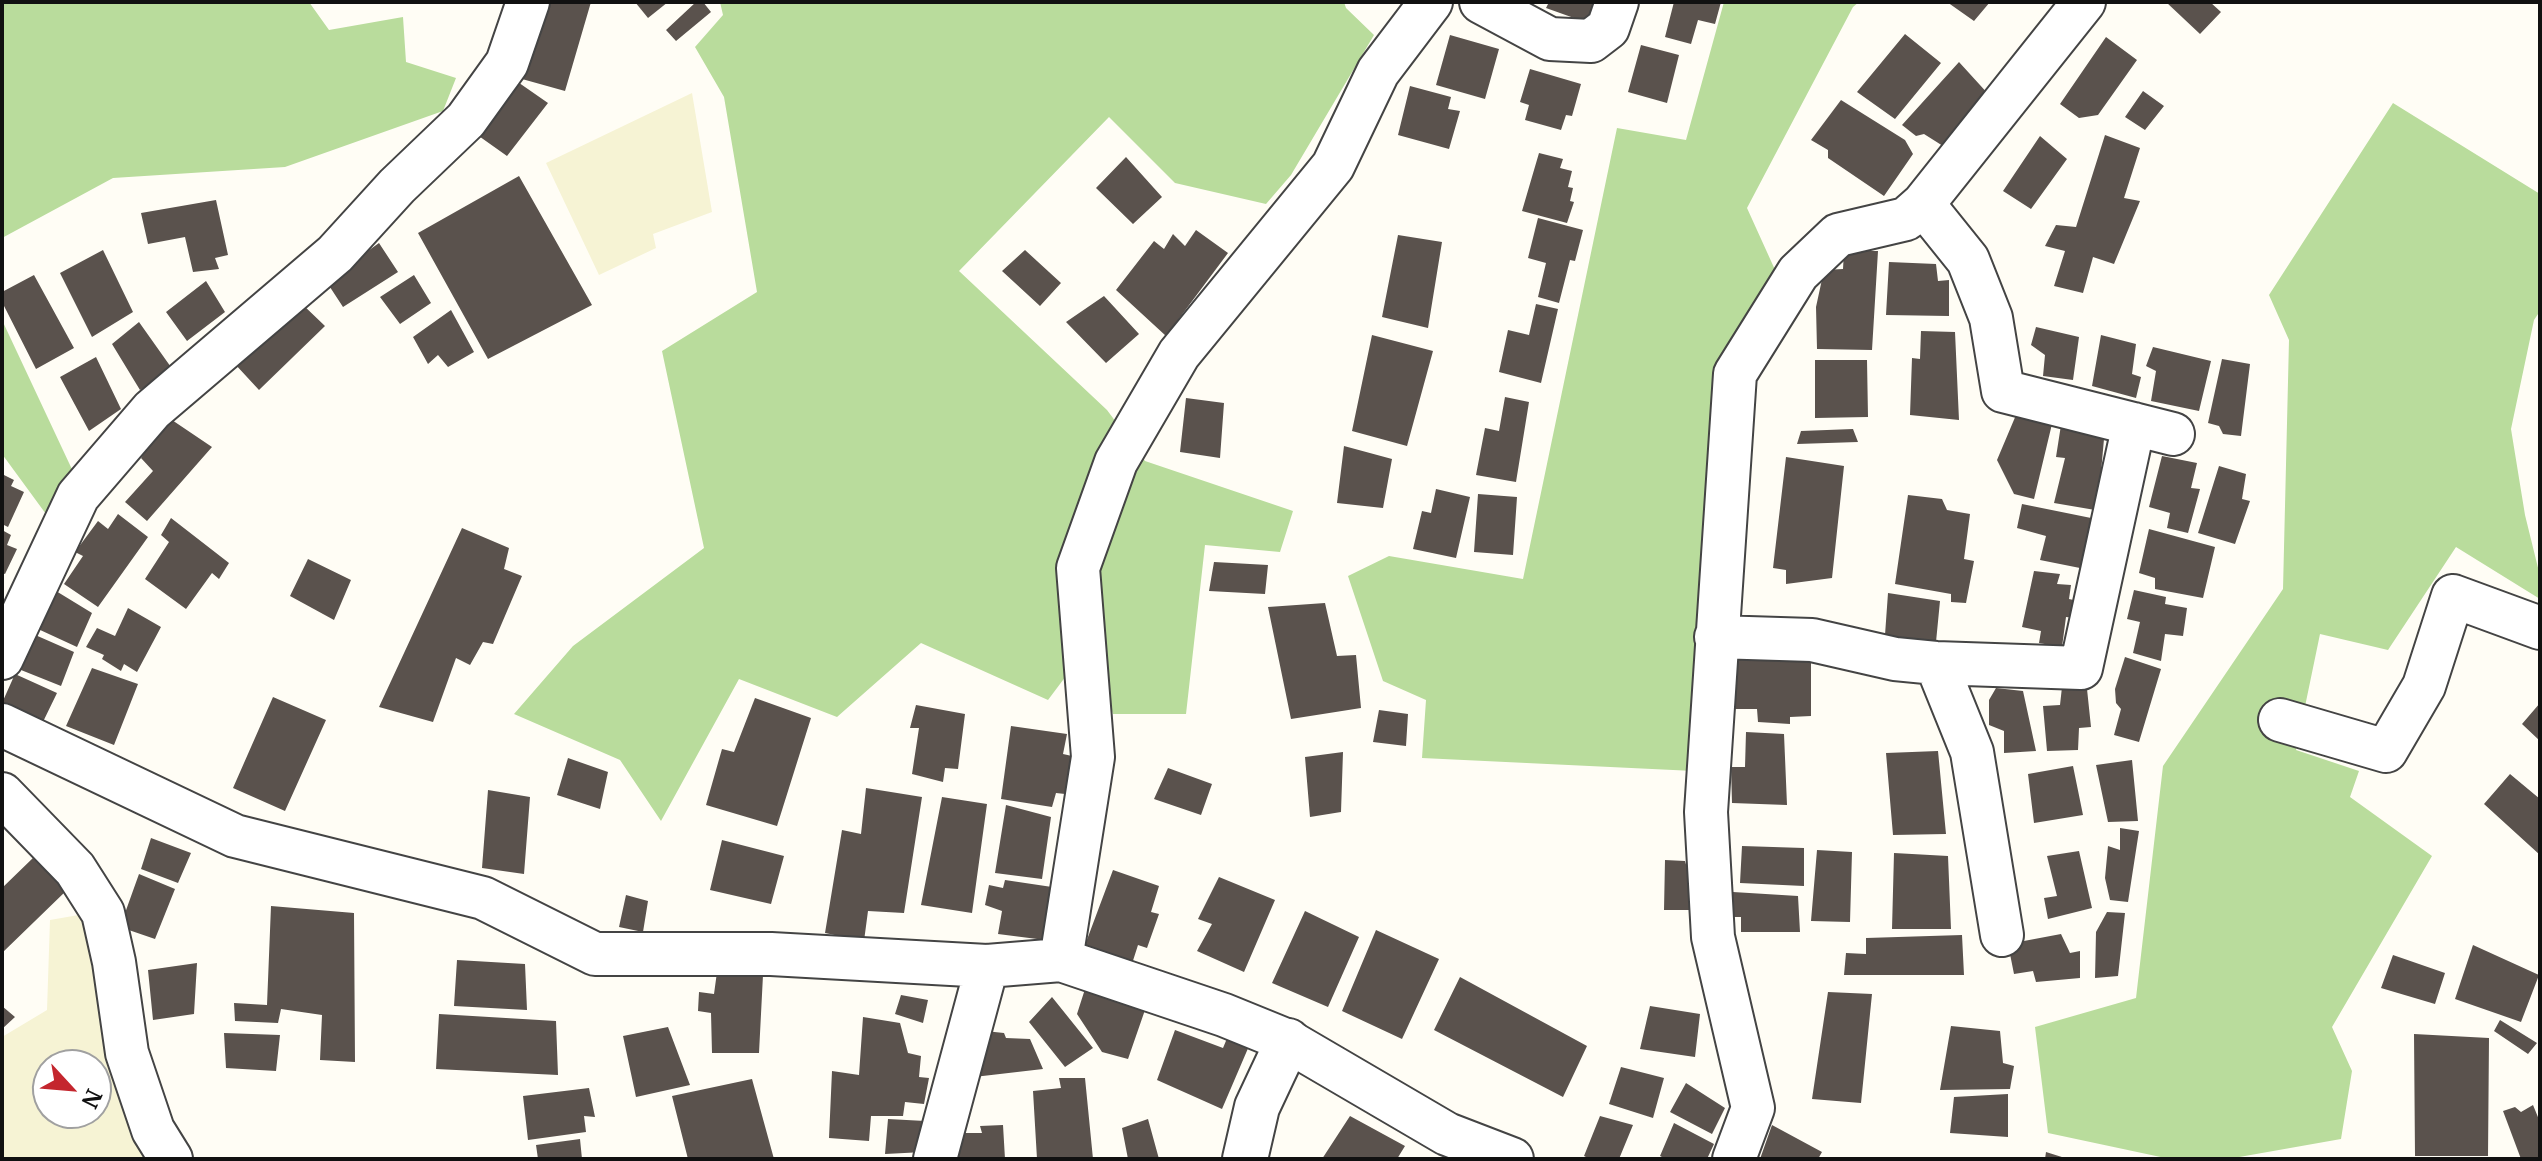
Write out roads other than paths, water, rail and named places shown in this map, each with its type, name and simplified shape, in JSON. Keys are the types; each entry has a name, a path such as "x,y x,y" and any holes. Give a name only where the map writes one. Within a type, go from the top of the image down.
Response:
{"street":[{"path":"2,658 78,496 152,410 335,254 397,186 466,120 507,63 528,2"},
{"path":"1061,960 1093,757 1078,568 1116,462 1179,354 1333,166 1378,72 1431,2"},
{"path":"1481,2 1550,39 1591,41 1608,28 1617,2"},
{"path":"1734,1159 1753,1108 1713,937 1706,812 1735,374 1798,273 1838,235 1906,219 1923,204 2084,2"},
{"path":"1716,637 1812,640 1895,659 1936,663 2081,668 2154,429 2003,391 1991,318 1968,260 1923,204"},
{"path":"2280,720 2386,751 2424,686 2453,596 2540,628"},
{"path":"1936,663 1972,752 2002,935"},
{"path":"2,725 235,836 483,898 595,954 771,954 987,966 1061,960 1224,1015 1288,1041 1447,1134 1512,1159"},
{"path":"2,794 75,869 103,913 114,962 127,1053 153,1130 171,1159"},
{"path":"935,1159 987,966"},
{"path":"1245,1159 1257,1107 1288,1041"}]}
